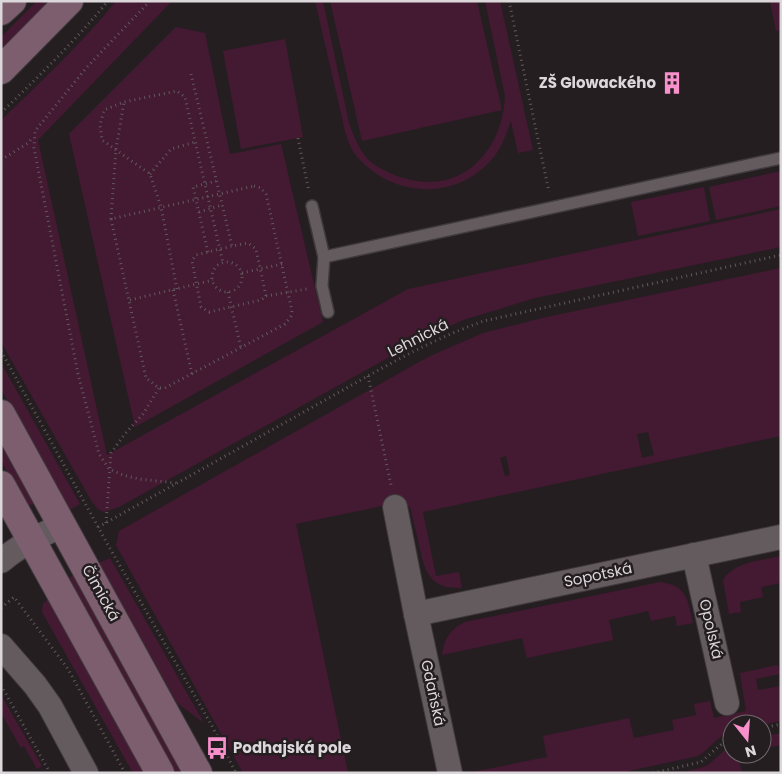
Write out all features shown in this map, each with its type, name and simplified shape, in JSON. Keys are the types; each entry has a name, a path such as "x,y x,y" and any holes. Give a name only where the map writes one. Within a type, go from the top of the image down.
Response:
{"street":[{"path":"1,11 12,1"},
{"path":"1,70 69,1"},
{"name":"Čimická","path":"1,414 198,773"},
{"path":"1,485 160,773"},
{"name":"Gdaňská","path":"395,507 450,773"},
{"path":"1,561 14,550 63,525"},
{"name":"Sopotská","path":"416,614 781,537"},
{"name":"Opolská","path":"694,555 728,703"},
{"path":"1,646 21,667 45,699 86,773"}],"lane":[{"path":"324,257 781,158"},
{"path":"312,206 324,257 322,286 328,312"}],"path":[{"path":"1,112 41,75 108,1"},
{"path":"150,1 87,67 35,131 34,148 78,374 99,454 109,469 139,479 176,483"},
{"path":"510,1 552,207"},
{"path":"191,74 232,246"},
{"path":"192,374 160,207 150,174 102,140 100,125 104,110 124,102 177,90 185,97 222,263"},
{"path":"111,219 254,186 261,188 266,194 289,292 291,316 285,324 165,388 159,388 146,378 111,219 116,149 124,102"},
{"path":"1,160 28,143 34,136"},
{"path":"298,138 312,206"},
{"path":"150,174 171,149 195,142"},
{"path":"208,252 193,187 216,181"},
{"path":"198,212 222,206"},
{"path":"266,296 256,249 248,243 196,255 192,261 201,307 209,312 261,300 266,296 322,286"},
{"name":"Lehnická","path":"98,527 439,338 484,321 781,255"},
{"path":"222,263 236,265 242,274 241,284 233,291 228,292 218,289 213,280 214,270 222,263"},
{"path":"242,274 282,264"},
{"path":"130,300 213,280"},
{"path":"228,292 241,348"},
{"path":"1,351 98,527 212,726 236,773"},
{"path":"368,376 395,507"},
{"path":"106,523 111,453 143,414 159,388"},
{"path":"1,608 14,597 68,669 125,773"},
{"path":"1,684 50,773"},
{"path":"653,773 701,762 722,744"}],"shaded area":[{"path":"37,1 51,1 1,53 1,37"},
{"path":"116,1 172,1 38,140 107,455 408,289 781,209 781,247 535,298 463,320 413,344 119,507 104,512 98,509 92,502 1,342 1,120 75,48"},
{"path":"315,1 323,1 349,123 361,150 372,163 384,170 407,179 427,182 446,180 462,174 488,150 497,134 503,116 505,96 485,1 500,1 533,150 518,153 511,121 501,146 492,159 477,173 460,183 441,188 422,189 403,186 385,179 368,168 354,153 345,131"},
{"path":"330,1 477,1 502,110 362,141"},
{"path":"770,1 781,1 781,30 776,31"},
{"path":"176,27 205,33 230,154 281,144 323,322 135,427 69,134"},
{"path":"285,39 303,137 241,149 223,51"},
{"path":"781,171 781,206 716,220 709,187"},
{"path":"704,187 710,221 638,236 631,202"},
{"path":"781,268 781,436 423,512 436,576 459,572 462,588 443,586 436,582 427,571 410,507 382,506 296,524 348,773 243,773 116,545 119,531 428,357 483,333 542,318","holes":["648,432 654,455 642,458 637,434","506,456 510,475 505,476 500,458"]},
{"path":"1,363 80,504 68,511 1,389"},
{"path":"1,441 36,503 27,507 1,461"},
{"path":"781,556 781,583 761,587 763,597 740,602 741,612 729,614 723,580 728,574 742,565"},
{"path":"110,558 204,723 177,703 99,563"},
{"path":"76,574 185,773 174,773 67,579"},
{"path":"660,582 676,586 681,590 690,607 693,623 677,626 675,616 651,621 648,611 609,620 613,640 527,658 522,638 442,655 444,644 449,635 455,628 465,622"},
{"path":"49,598 145,773 133,773 42,612 43,604"},
{"path":"778,665 780,674 756,679 758,690 781,686 781,721 772,723 772,714 732,714 746,711 740,673"},
{"path":"1,695 42,766 37,769 24,746 21,748 1,713"},
{"path":"710,701 714,718 722,716 722,736 698,756 620,773 467,773 547,757 543,736 629,718 634,738 674,730 672,720 696,715 694,704"},
{"path":"781,733 781,745 772,747 772,735"},
{"path":"722,753 722,764 740,764 742,773 679,773 708,765"}],"place":[{"name":"ZŠ Glowackého","path":"672,83"},
{"name":"Podhajská pole","path":"217,748"}]}
